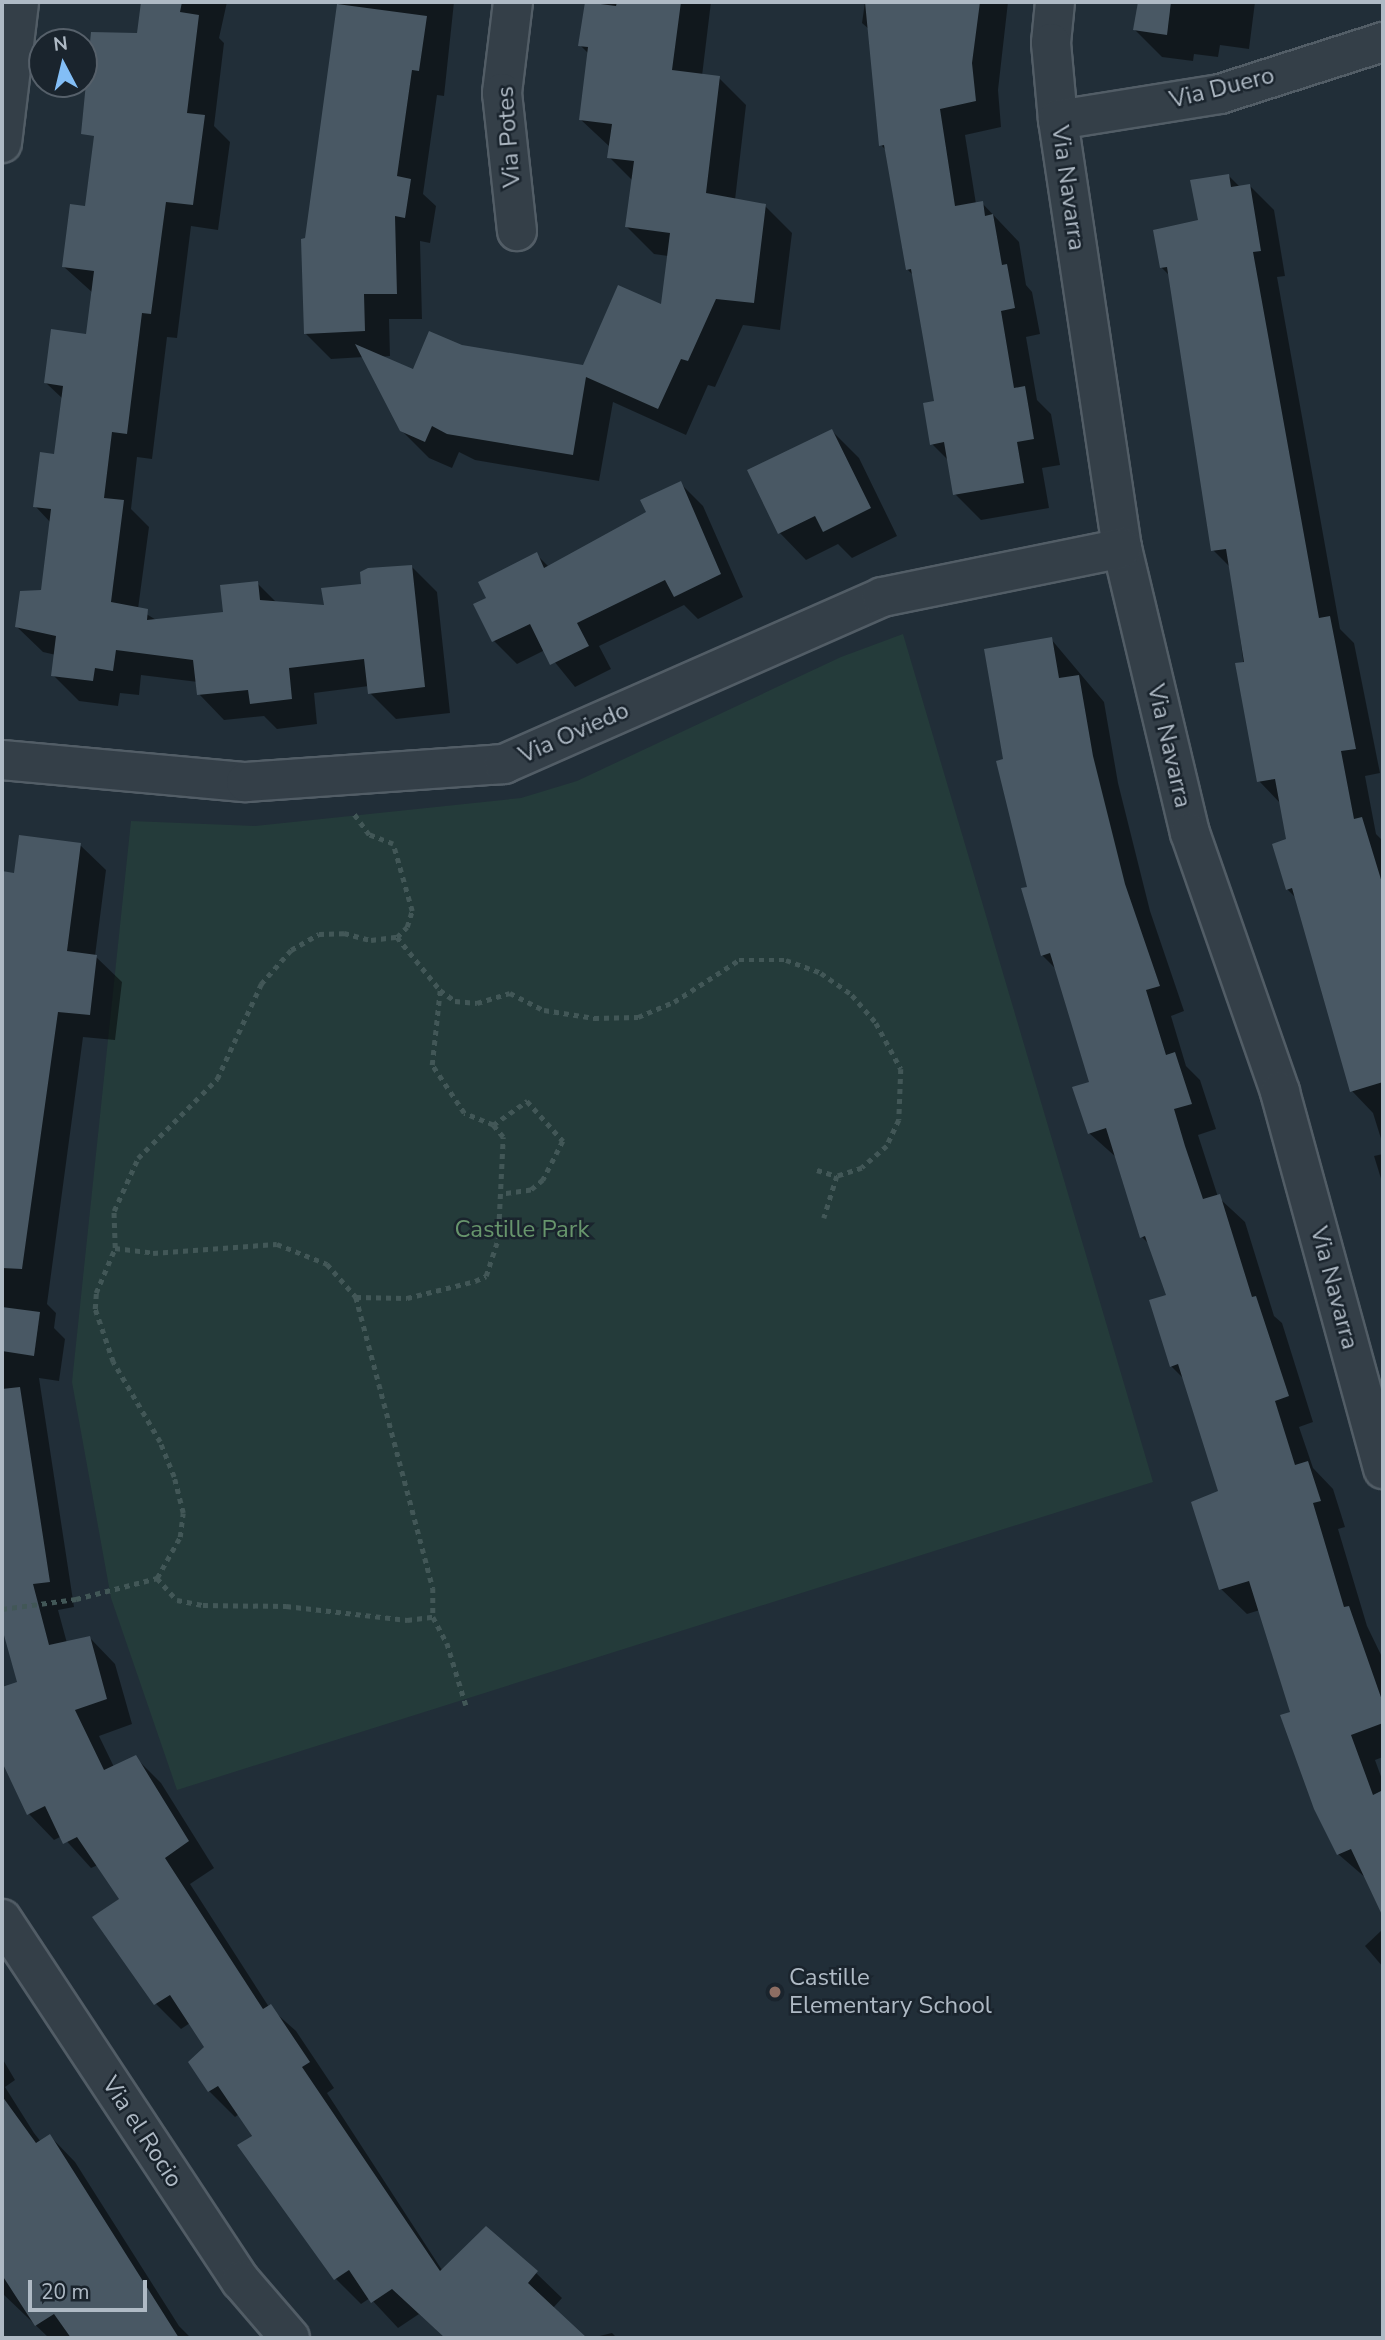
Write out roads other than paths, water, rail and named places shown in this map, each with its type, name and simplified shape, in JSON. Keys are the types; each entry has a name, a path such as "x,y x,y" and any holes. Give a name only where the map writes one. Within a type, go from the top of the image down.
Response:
{"street":[{"path":"2,144 19,2"},
{"name":"Via Potes","path":"513,2 502,93 517,230"},
{"name":"Via Navarra","path":"1055,2 1051,43 1058,120 1122,548 1190,833 1280,1092 1383,1469"},
{"name":"Via Duero","path":"1058,120 1220,94 1383,42"},
{"name":"Via Oviedo","path":"2,760 246,782 504,764 882,597 1122,548"},
{"name":"Via el Rocio","path":"2,1919 241,2281 290,2338"}],"place":[{"name":"Castille Elementary School","path":"775,1992"}],"park label":[{"name":"Castille Park","path":"522,1230"}]}
